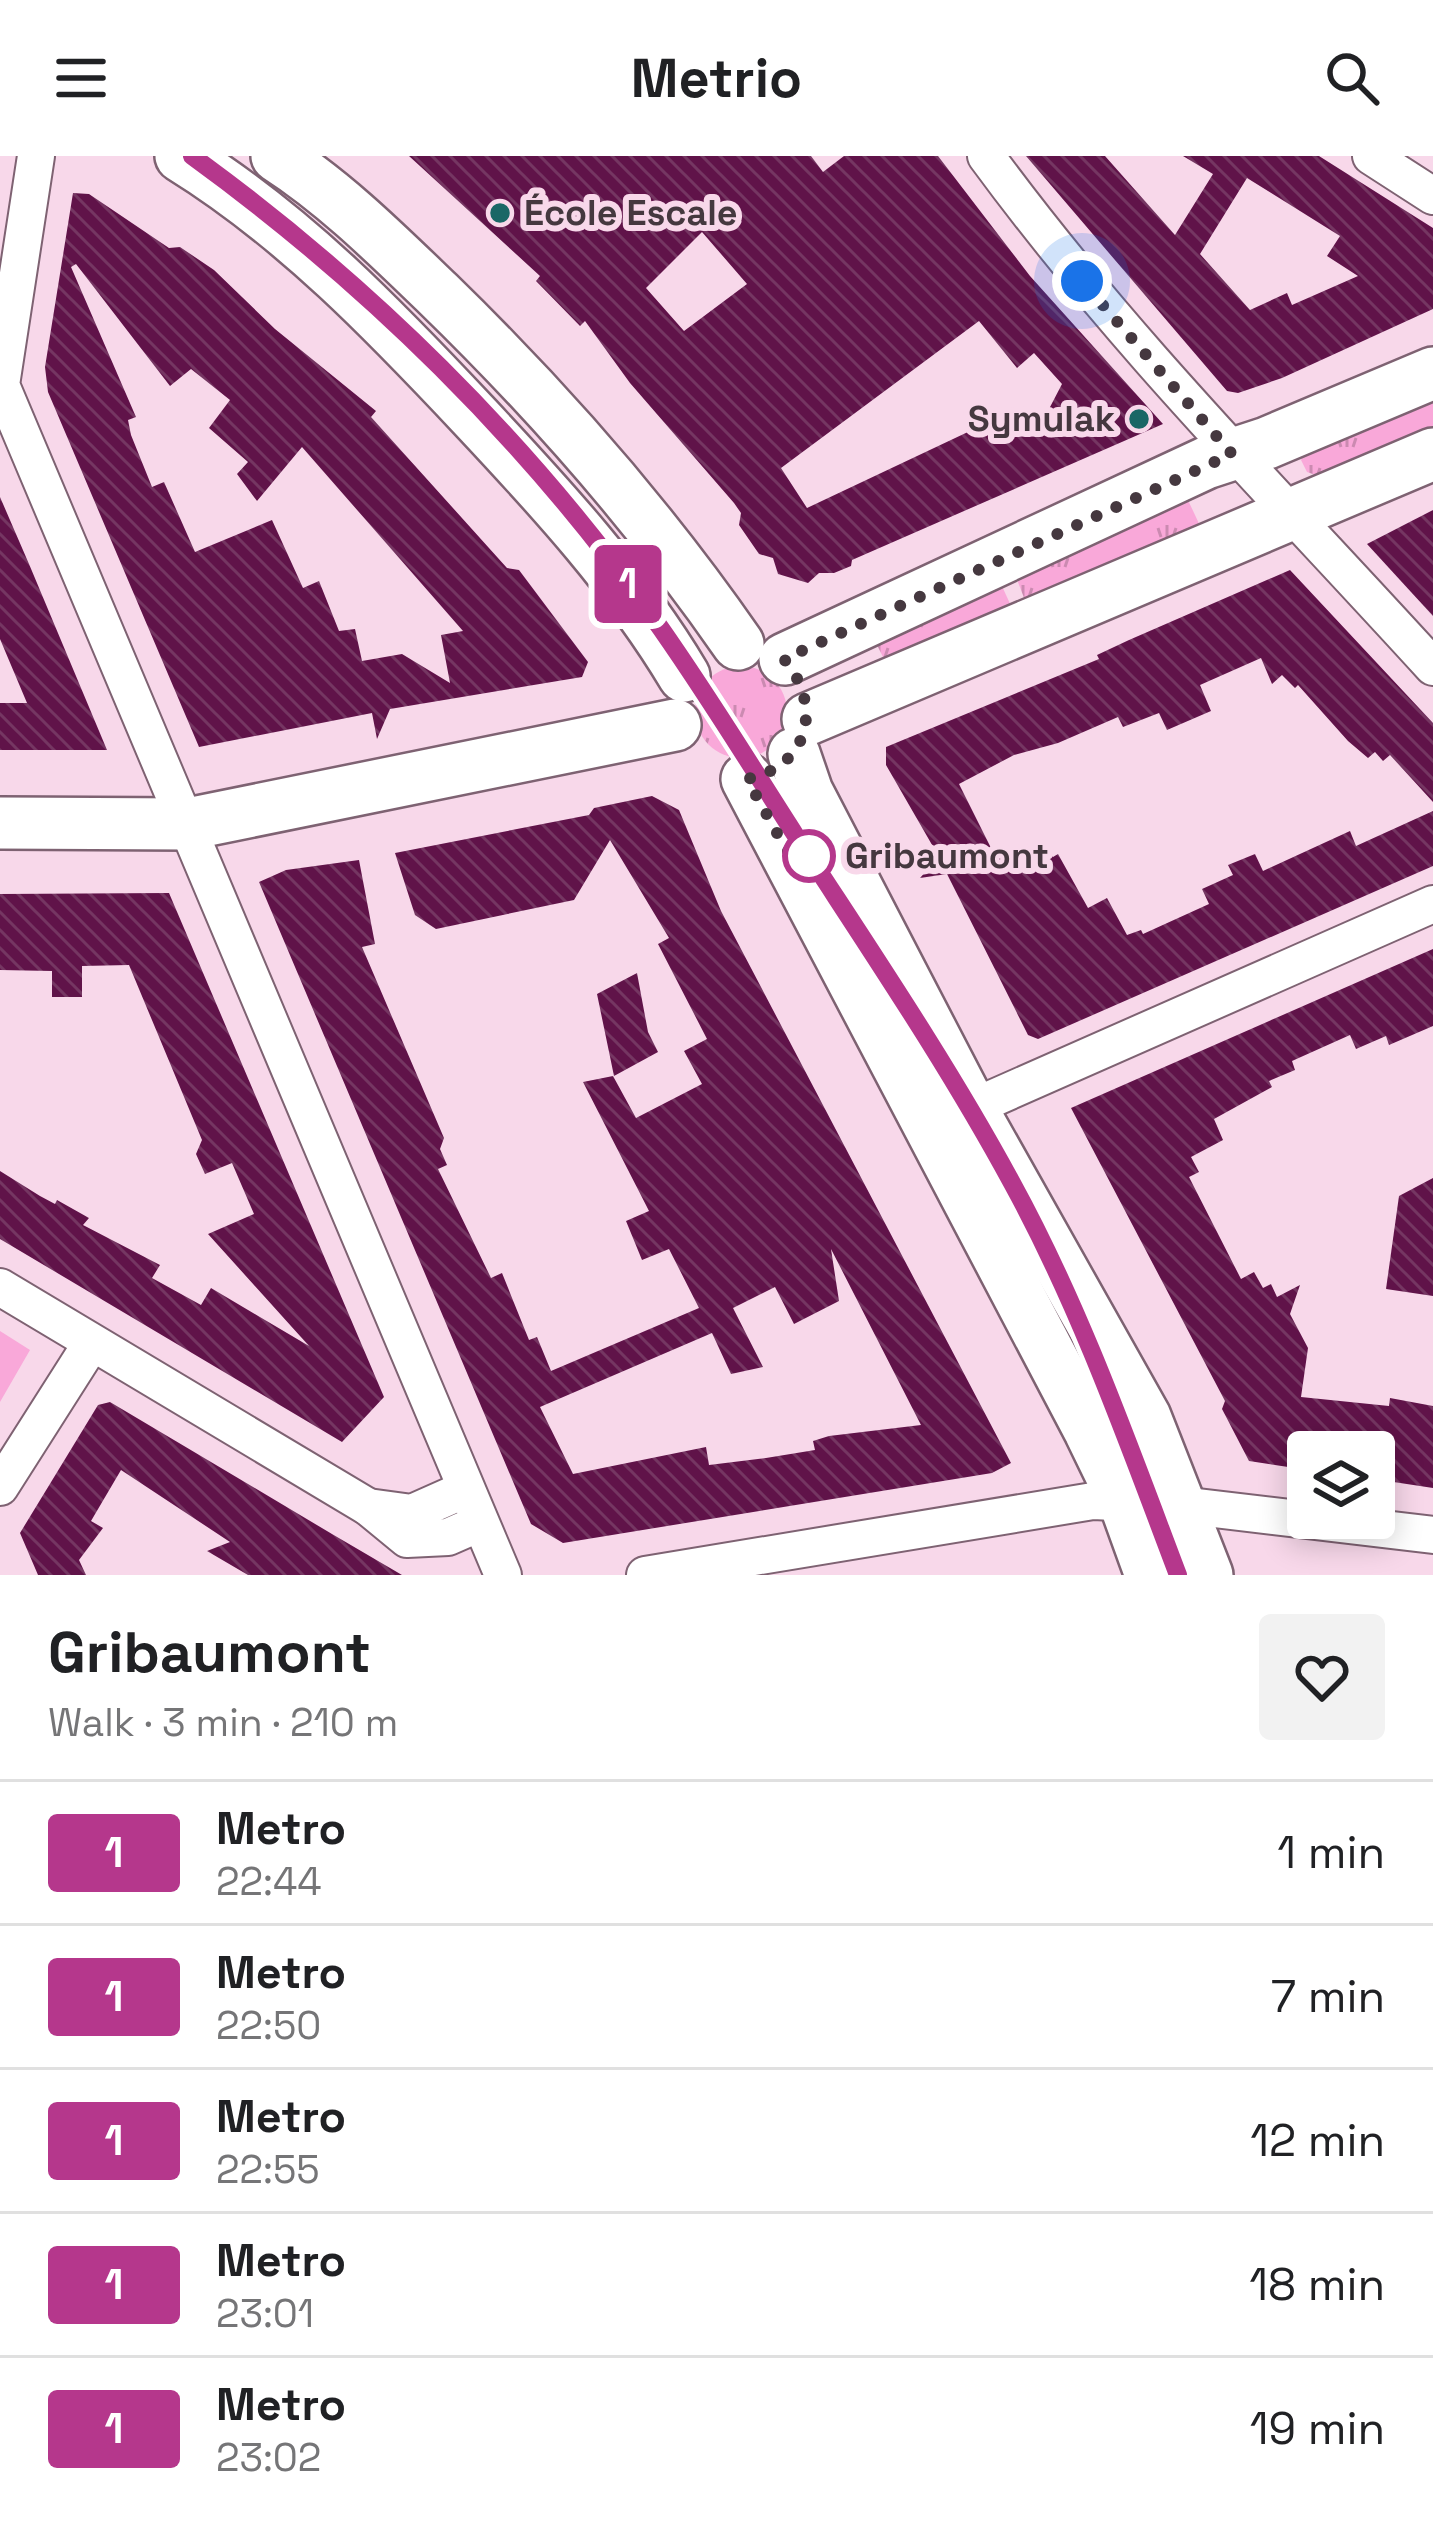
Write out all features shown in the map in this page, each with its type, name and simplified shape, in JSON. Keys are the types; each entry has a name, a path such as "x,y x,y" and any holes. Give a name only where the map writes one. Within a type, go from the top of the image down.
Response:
{"main road":[{"path":"181,156 259,210 414,352 538,484 680,700 682,743 709,771 747,779 765,775 801,737 1433,454"},
{"path":"293,160 495,350 612,477 761,652 807,697 801,737 807,792 1125,1503 1151,1575"},
{"path":"0,823 188,824 680,700 708,652 761,652 1433,373"},
{"path":"747,779 950,1117 1145,1417 1208,1575"}],"street":[{"path":"36,156 0,385 503,1575"},
{"path":"986,156 1055,251 1232,454 1295,515 1433,668"},
{"path":"1371,156 1433,196"},
{"path":"259,210 293,160"},
{"path":"950,1117 1433,904"},
{"path":"0,1287 368,1507 412,1513 473,1506"},
{"path":"0,1487 91,1344"},
{"path":"645,1575 1094,1501 1181,1505 1433,1535"}],"green space":[{"path":"1433,385 1433,436 1321,477 1307,472 1301,460 1309,446"},
{"path":"1187,498 1202,530 1026,603 1016,577"},
{"path":"1001,584 1012,608 885,661 875,641"},
{"path":"741,666 773,680 787,712 773,744 741,758 709,744 695,712 709,680"},
{"path":"0,1331 30,1350 0,1402"}],"building":[{"path":"409,156 811,156 823,172 844,156 938,156 1030,276 1163,424 852,560 851,566 819,573 808,583 778,574 773,558 759,554 739,525 741,513 734,503 630,383 585,321 580,326 536,281 540,276","holes":["702,232 747,284 684,331 646,288","979,321 1017,368 1034,353 1062,384 1049,409 1011,425 1006,414 807,508 781,468"]},
{"path":"1026,156 1105,156 1175,235 1213,174 1183,156 1319,156 1433,228 1433,309 1282,378 1238,393 1227,391","holes":["1247,178 1340,236 1327,256 1358,276 1292,305 1287,293 1250,310 1200,254"]},
{"path":"73,193 89,194 169,248 180,247 214,270 275,329 376,411 371,417 507,568 519,570 588,662 582,677 390,709 377,739 372,713 199,747 48,392 45,367","holes":["76,264 170,386 191,369 230,400 209,428 248,462 237,474 257,501 302,447 463,631 441,635 450,683 402,654 362,661 355,629 339,631 319,581 303,588 272,520 195,552 164,482 152,487 131,435 128,420 136,417 71,267"]},
{"path":"0,497 107,750 0,750 0,703 27,703 0,639"},
{"path":"1433,510 1433,616 1367,544"},
{"path":"1290,570 1433,723 1433,802 1390,755 1383,761 1375,752 1368,758 1348,741 1298,685 1295,688 1282,675 1272,684 1261,658 1200,685 1211,711 1167,730 1159,713 1123,727 1118,717 1058,743 1014,755 959,784 992,850 999,845 1010,866 1047,847 1053,857 1058,854 1088,908 1107,898 1127,935 1141,930 1143,934 1209,904 1202,889 1233,875 1228,865 1255,854 1263,871 1350,831 1356,846 1433,811 1433,866 1038,1039 1028,1035 947,874 920,878 939,857 886,765 886,747 1099,659 1097,655 1129,640"},
{"path":"652,796 679,810 721,911 1011,1463 992,1473 563,1543 531,1524 259,882 286,870 359,860 375,944 362,947 444,1138 440,1149 447,1165 438,1169 491,1278 502,1273 529,1340 537,1337 551,1371 699,1308 669,1249 642,1260 626,1221 649,1211 583,1082 613,1076 636,1118 702,1084 684,1051 707,1039 658,944 669,938 610,840 574,900 436,929 415,915 395,853 589,815 594,808","holes":["831,1249 921,1425 829,1436 813,1441 815,1450 766,1458 709,1465 706,1447 573,1474 540,1407 712,1333 731,1374 763,1367 733,1308 775,1287 794,1324 839,1301"]},
{"path":"169,893 384,1397 342,1442 0,1239 0,1171 89,1218 83,1225 160,1265 152,1278 201,1305 211,1288 309,1346 208,1234 254,1214 232,1163 205,1174 196,1154 202,1140 129,965 82,966 82,997 52,997 52,971 0,970 0,894"},
{"path":"1433,949 1433,1026 1389,1045 1386,1036 1356,1049 1350,1035 1292,1061 1295,1070 1269,1081 1272,1087 1214,1119 1223,1140 1191,1157 1199,1172 1189,1177 1241,1279 1254,1272 1263,1288 1271,1284 1277,1297 1300,1285 1290,1314 1308,1348 1301,1397 1389,1406 1390,1398 1433,1406 1433,1488 1395,1482 1395,1431 1287,1431 1287,1467 1249,1461 1222,1409 1225,1401 1071,1108"},
{"path":"637,973 648,1032 658,1052 614,1076 597,994"},
{"path":"1433,1178 1433,1296 1386,1289 1399,1196"},
{"path":"110,1402 402,1575 248,1575 207,1551 230,1542 121,1470 91,1521 103,1528 79,1560 86,1575 38,1575 20,1533 98,1405"}],"metro line":[{"name":"1","path":"192,156 313,250 485,414 560,497 651,614 940,1059 1013,1185 1086,1339 1178,1575"}],"place":[{"name":"École Escale","path":"500,213"},
{"name":"Symulak","path":"1139,419"},
{"name":"Gribaumont","path":"809,856"}],"route":[{"path":"809,856 787,851 747,779 781,766 806,732 807,697 784,659 1232,454 1082,281"}]}
